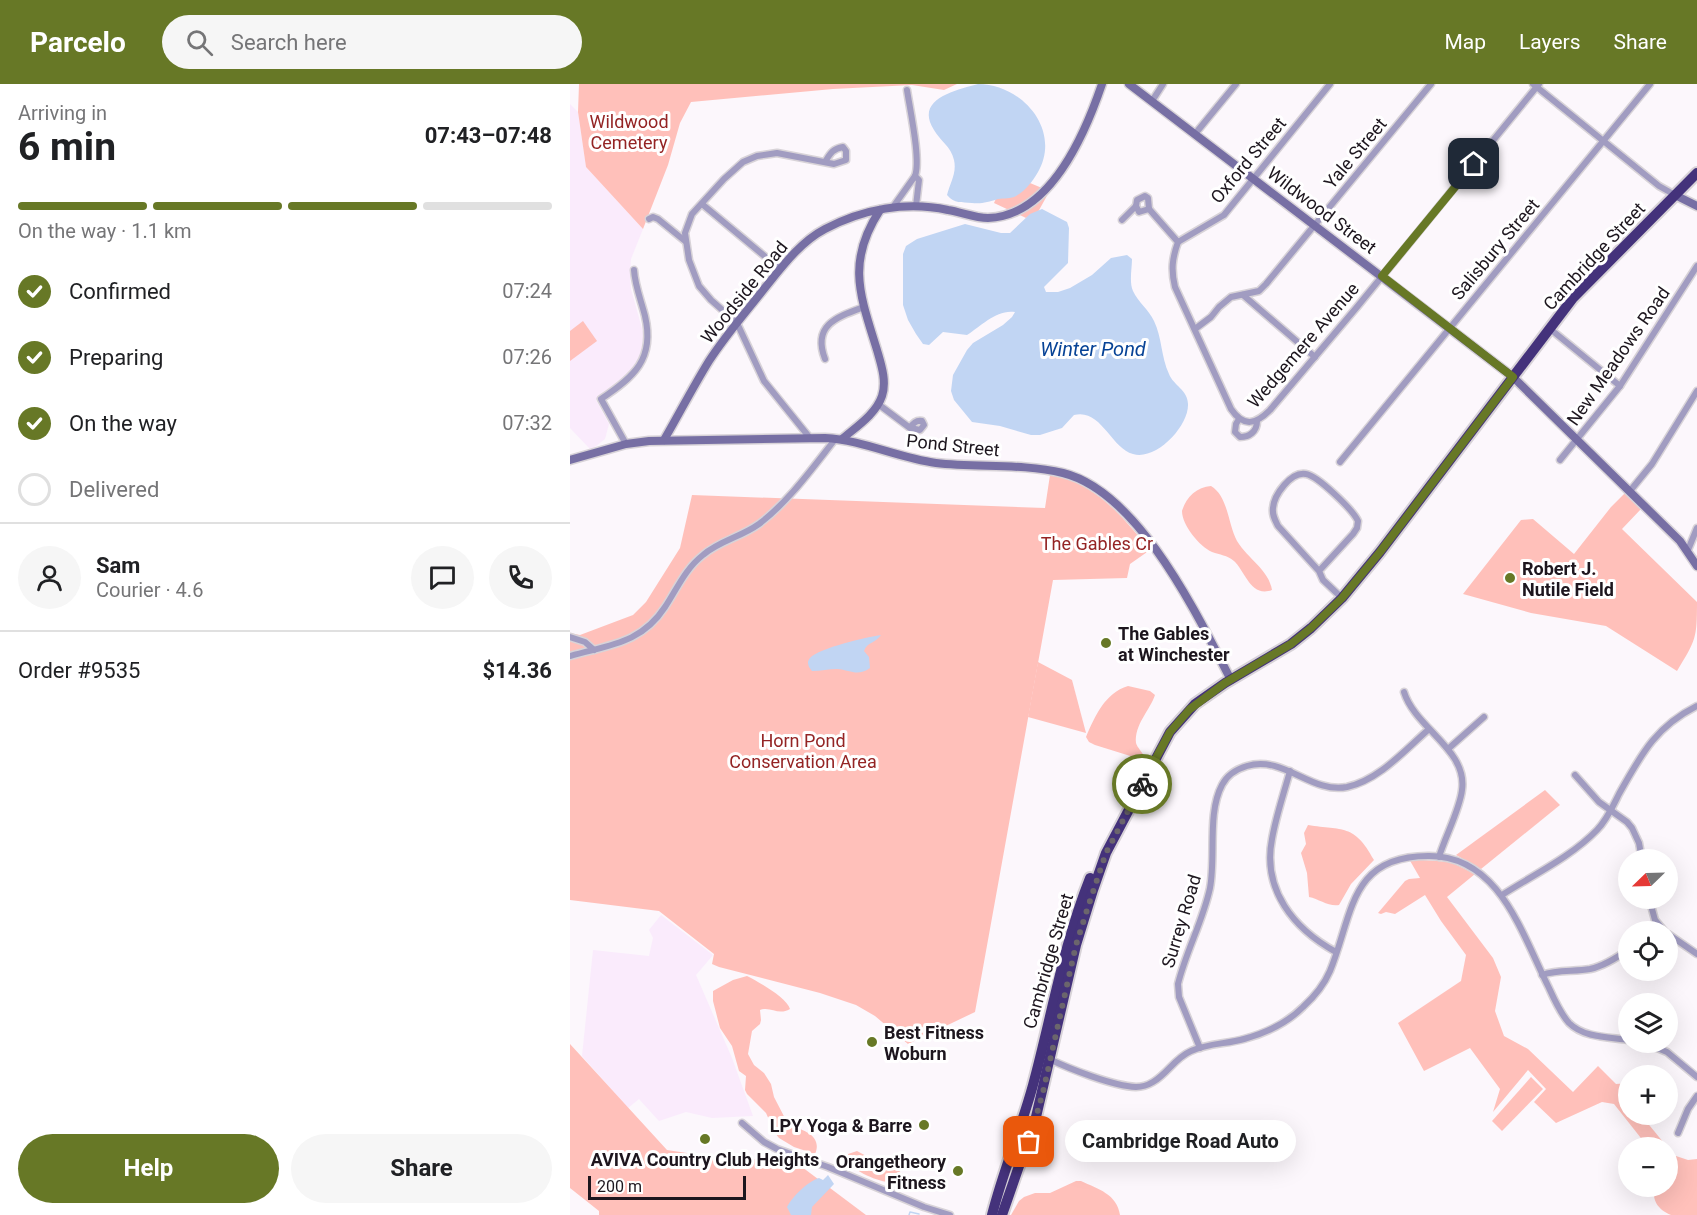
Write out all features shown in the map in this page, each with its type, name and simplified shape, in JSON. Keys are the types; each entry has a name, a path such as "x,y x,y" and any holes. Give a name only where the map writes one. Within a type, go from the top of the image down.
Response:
{"highway":[{"name":"Cambridge Street","path":"1014,1167 1033,1083 1106,853 1170,732 1190,709 1231,680 1291,644 1342,598 1380,552 1549,328 1586,284 1697,173"},
{"name":"Cambridge Street","path":"1014,1167 1032,1133 1043,1092 1057,1004"},
{"path":"992,1215 1014,1167"},
{"path":"1002,1215 1014,1167"}],"street":[{"name":"Woodside Road","path":"664,440 709,362 780,269 802,246 824,230 863,213 893,207 916,206 986,218 1008,214 1022,208 1031,202 1065,167 1079,143 1102,84"},
{"name":"Wildwood Street","path":"1129,84 1513,377 1688,550 1697,566"},
{"path":"1152,101 1163,84"},
{"path":"1195,134 1236,84"},
{"name":"Oxford Street","path":"1178,242 1224,214 1330,84"},
{"name":"Yale Street","path":"1195,329 1211,317 1226,301 1259,291 1266,284 1431,84"},
{"name":"Salisbury Street","path":"1340,462 1650,84"},
{"path":"1536,85 1659,186 1697,206"},
{"name":"Wedgemere Avenue","path":"1242,420 1257,421 1270,410 1382,276 1536,85"},
{"path":"893,207 918,169 907,90"},
{"path":"810,438 764,381 737,323 699,286 689,260 685,241 687,224 692,214 743,162 757,156 777,153 825,162"},
{"path":"915,176 919,180 916,206"},
{"path":"1122,220 1136,206 1137,200 1145,196 1149,209 1178,242 1173,256 1172,273 1175,287 1231,409 1242,420 1234,432 1239,437 1247,437 1253,433 1257,421"},
{"path":"702,204 780,269"},
{"path":"1136,206 1139,212 1149,209"},
{"path":"570,656 626,642 649,627 666,607 690,568 700,557 711,548 759,524 776,509 837,441 878,404 883,394 883,374 864,307 859,279 862,245 880,210"},
{"path":"649,219 654,217 658,219 685,241"},
{"name":"New Meadows Road","path":"1560,460 1578,441 1620,386 1697,266"},
{"path":"626,444 601,399 636,371 646,350 647,327 635,285 634,270"},
{"path":"1243,295 1315,357"},
{"path":"825,359 820,338 823,330 841,317 864,307"},
{"path":"1549,328 1620,386"},
{"path":"1630,491 1652,464 1697,391"},
{"path":"878,404 910,428"},
{"name":"Pond Street","path":"570,460 626,444 664,440 810,438 837,441 919,461 982,467 1045,469 1072,476 1097,488 1126,514 1163,561 1231,680"},
{"path":"1319,572 1353,534 1358,521 1353,513 1321,483 1311,476 1300,474 1289,481 1280,492 1274,502 1273,513 1278,526 1319,572 1323,580 1342,598"},
{"path":"1688,550 1697,528"},
{"path":"570,637 585,642 594,650"},
{"path":"1404,692 1409,706 1457,760 1461,771 1462,789 1439,857"},
{"path":"1502,895 1598,829 1611,811 1633,768 1654,737 1671,722 1697,706"},
{"path":"1448,749 1484,717"},
{"name":"Surrey Road","path":"1200,1048 1179,997 1178,984 1209,891 1214,815 1217,795 1223,783 1240,769 1255,764 1267,764 1324,786 1348,787 1362,783 1376,774 1428,730"},
{"path":"1290,771 1272,839 1271,865 1274,880 1284,906 1292,918 1320,943 1336,952"},
{"path":"1575,775 1599,802 1627,822 1632,828 1640,849"},
{"path":"1049,1059 1064,1066 1138,1087 1155,1081 1176,1060 1200,1048 1244,1040 1282,1024 1315,995 1329,973 1354,897 1374,872 1397,859 1416,856 1455,860 1476,870 1490,882 1502,895 1559,1008 1570,1023 1587,1034 1618,1038"},
{"path":"1678,942 1697,954"},
{"path":"1542,975 1555,970 1590,969 1618,956"},
{"path":"1668,1053 1697,1077"},
{"path":"1043,1092 1050,1072 1064,1066"},
{"path":"1678,1133 1690,1104 1697,1096"},
{"path":"742,1123 771,1146 924,1207 950,1215"}],"shaded area":[{"path":"570,104 578,112 586,167 643,229 631,259 630,275 631,289 643,332 643,347 638,362 596,400 609,424 605,439 591,450 570,428"},
{"path":"661,915 713,955 696,975 732,1058 753,1116 712,1118 686,1112 659,1121 639,1099 628,1108 582,1056 593,950 649,956 653,938 649,930"}],"green space":[{"name":"Wildwood Cemetery","path":"579,84 957,84 944,90 912,85 833,89 691,102 680,123 668,165 643,229 586,167 578,112"},
{"path":"1030,183 1042,188 1054,183 1038,212 1026,218 994,203 999,192"},
{"path":"583,321 597,341 570,361 570,331"},
{"name":"Horn Pond Conservation Area","path":"1050,475 1081,485 1106,502 1150,550 1130,564 1127,578 1053,580 975,1012 908,1044 875,1016 856,1005 712,964 714,954 659,911 570,900 570,633 580,635 633,615 646,602 680,548 692,495 1045,508"},
{"path":"1211,486 1221,496 1237,541 1263,570 1272,590 1259,590 1254,587 1234,561 1207,549 1188,529 1182,511 1186,501 1197,491"},
{"path":"1625,493 1641,509 1622,529 1697,602 1697,624 1694,638 1677,671 1606,626 1531,613 1463,594 1521,520 1533,519 1574,554"},
{"path":"1038,662 1072,680 1086,733 1028,717"},
{"path":"1128,686 1150,691 1155,695 1137,730 1136,743 1144,756 1140,759 1095,745 1086,737 1102,706 1113,694"},
{"path":"1545,790 1560,805 1481,869 1456,855"},
{"path":"1308,825 1339,829 1354,834 1374,860 1351,884 1339,905 1332,905 1309,897 1307,873 1301,853 1306,844 1304,833"},
{"path":"1409,859 1451,862 1475,874 1447,897 1493,958 1501,977 1495,1011 1504,1036 1528,1049 1573,1092 1598,1066 1618,1084 1618,1109 1614,1104 1602,1102 1556,1123 1534,1102 1546,1089 1528,1070 1493,1112 1500,1089 1470,1048 1424,1071 1398,1023 1461,981 1466,955 1425,895 1395,914 1378,913 1405,881 1420,878"},
{"path":"747,976 778,995 790,1009 782,1012 760,1010 760,1024 752,1031 748,1054 754,1065 764,1073 771,1084 774,1097 789,1126 805,1131 814,1138 817,1148 815,1154 794,1147 775,1133 766,1113 747,1094 746,1076 739,1071 732,1046 720,1028 713,1001 713,991 733,980"},
{"path":"570,1044 667,1150 746,1162 768,1155 798,1164 866,1215 599,1215 599,1211 570,1188"},
{"path":"1531,1077 1543,1089 1502,1131 1492,1121"},
{"path":"1631,1125 1649,1125 1659,1137 1640,1137"},
{"path":"857,1151 870,1158 893,1164 901,1173 909,1177 902,1181 885,1182 868,1176 845,1162 848,1154"},
{"path":"1678,1157 1688,1160 1697,1159 1697,1215 1671,1215 1662,1210 1654,1197 1678,1197"},
{"path":"1076,1181 1081,1181 1106,1193 1115,1202 1120,1215 1011,1215 1024,1197 1035,1193 1050,1193"}],"water":[{"path":"978,84 994,86 1009,92 1034,112 1045,141 1044,156 1038,172 1026,188 1016,196 982,203 958,202 947,195 954,174 954,160 950,151 936,134 929,119 929,111 933,103 949,93"},
{"name":"Winter Pond","path":"1042,209 1067,222 1069,228 1068,263 1044,287 1046,292 1058,292 1070,288 1092,275 1111,258 1127,255 1132,259 1133,291 1154,321 1169,374 1186,395 1188,404 1187,413 1177,431 1170,440 1151,452 1142,455 1125,450 1092,417 1083,414 1074,415 1062,428 1040,435 972,422 954,400 951,391 953,375 973,343 1003,325 1015,312 1002,313 967,335 943,332 929,345 923,344 908,320 903,305 903,254 906,246 917,239 965,224 1010,233 1030,214"},
{"path":"881,635 864,651 869,657 870,668 865,671 858,673 837,669 812,671 809,667 810,658 823,650"},
{"path":"828,1175 834,1184 812,1207 811,1215 791,1215 787,1207 797,1194 805,1186 819,1178 823,1180"}],"waterway":[{"path":"909,1215 910,1212 919,1214"}],"way so far":[{"path":"1029,1142 1043,1092 1076,945 1093,890 1106,853 1142,784"}],"place":[{"name":"Robert J. Nutile Field","path":"1510,578"},
{"name":"The Gables at Winchester","path":"1106,643"},
{"name":"Best Fitness Woburn","path":"872,1042"},
{"name":"LPY Yoga & Barre","path":"924,1125"},
{"name":"AVIVA Country Club Heights","path":"705,1139"},
{"name":"Cambridge Road Auto","path":"1029,1142"},
{"name":"Orangetheory Fitness","path":"958,1171"}],"route":[{"path":"1142,784 1170,732 1190,709 1225,683 1291,644 1332,609 1380,552 1513,377 1382,276 1474,164"}],"park label":[{"name":"The Gables Cr","path":"1097,543"}]}
